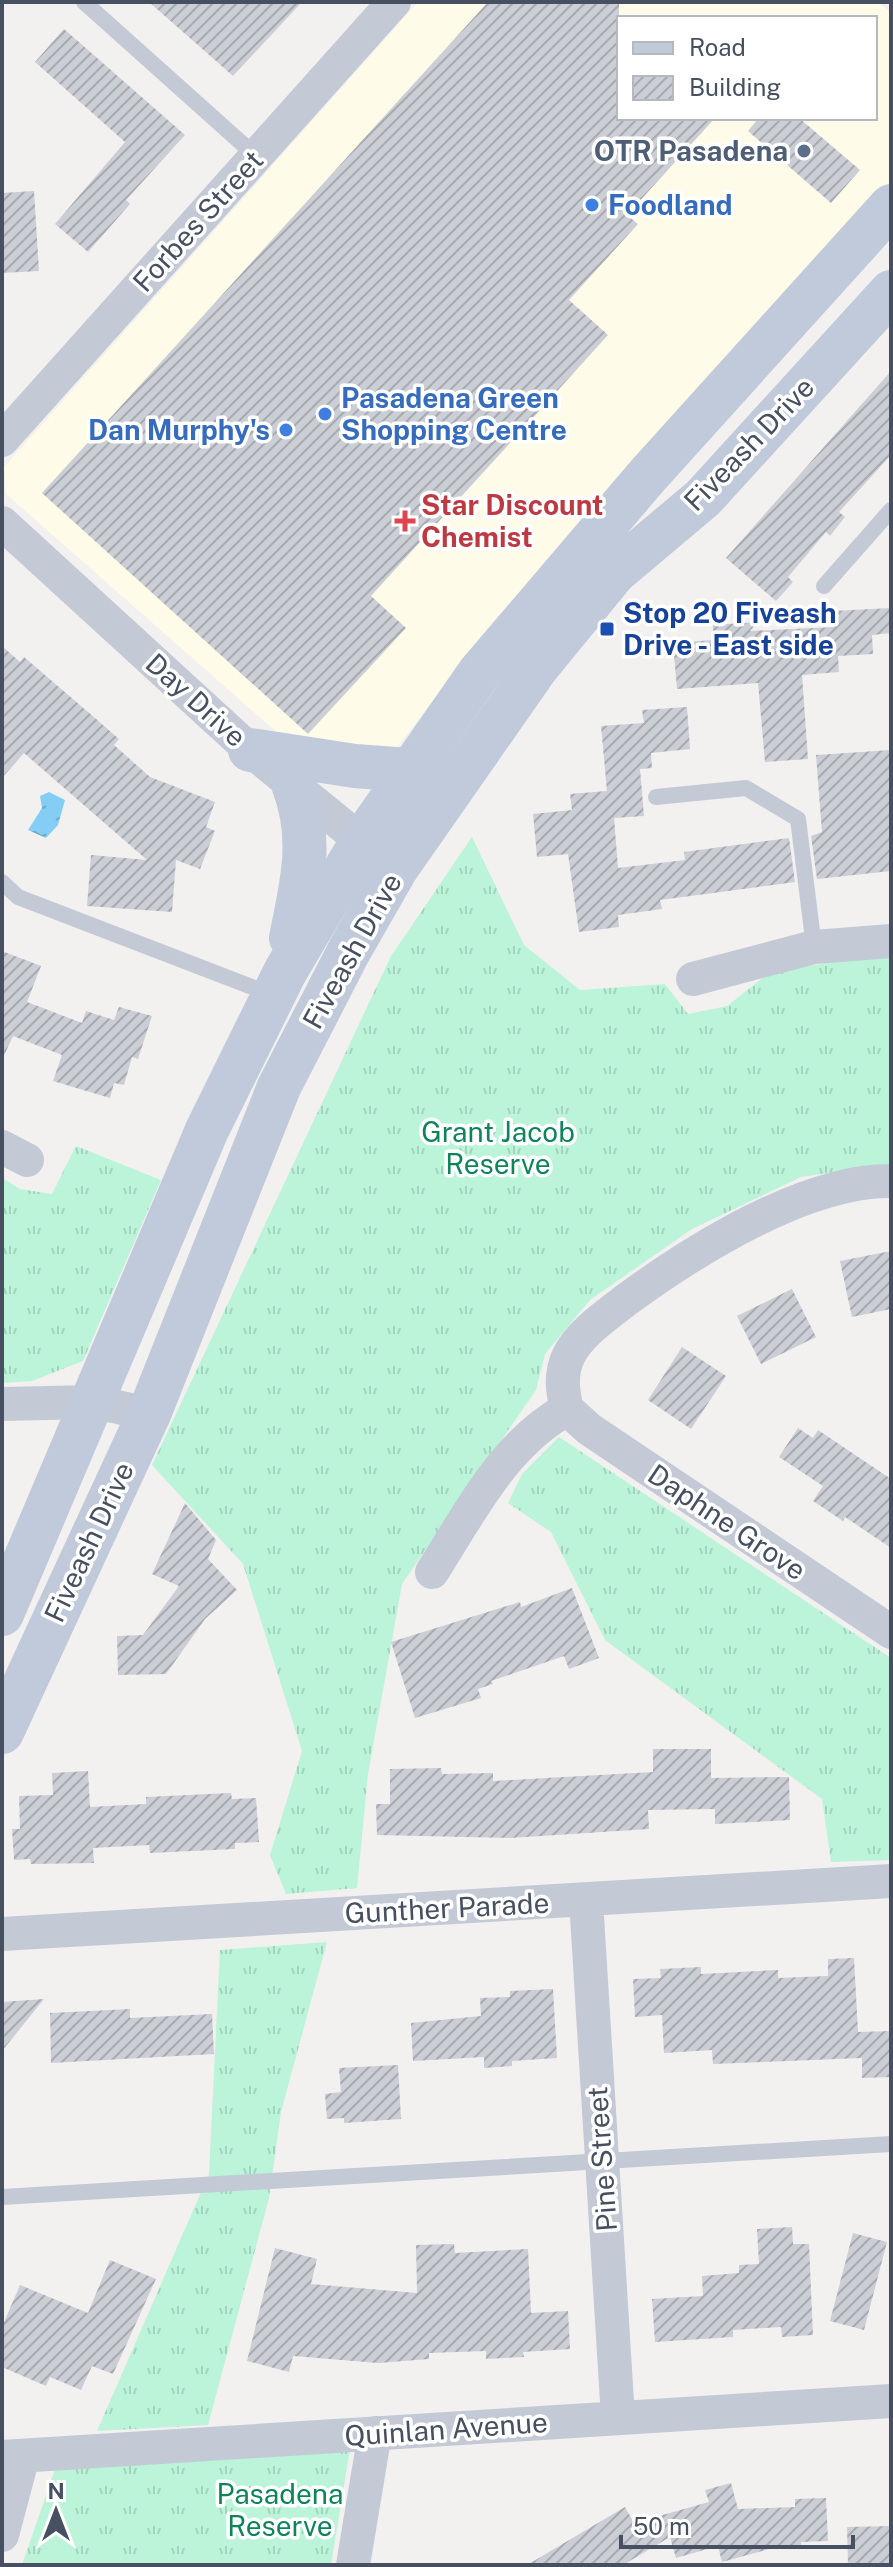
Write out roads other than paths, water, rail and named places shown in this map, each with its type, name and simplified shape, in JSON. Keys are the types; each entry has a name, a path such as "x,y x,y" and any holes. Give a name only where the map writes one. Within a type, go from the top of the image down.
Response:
{"main road":[{"name":"Fiveash Drive","path":"2,1614 95,1402 207,1130 279,984 362,841 479,673 648,475 891,206"},
{"name":"Fiveash Drive","path":"2,1732 149,1414 279,1087 349,951 396,869 537,667 614,573 703,498 891,292"},
{"path":"250,750 355,766 410,770"},
{"path":"279,984 306,863 304,813 293,784"}],"street":[{"name":"Forbes Street","path":"2,440 394,2"},
{"name":"Day Drive","path":"2,523 250,750 396,869"},
{"path":"693,979 814,947 891,941"},
{"path":"432,1572 500,1464 538,1425 567,1409 561,1384 569,1355 598,1321 680,1261 805,1199 891,1181"},
{"path":"2,1404 95,1402 149,1414"},
{"name":"Daphne Grove","path":"567,1409 589,1429 891,1632"},
{"name":"Gunther Parade","path":"2,1934 891,1881"},
{"name":"Pine Street","path":"586,1900 618,2418"},
{"name":"Quinlan Avenue","path":"12,2457 891,2401"},
{"path":"353,2565 375,2433"},
{"path":"2,2535 12,2457"}],"lane":[{"path":"84,2 256,156"},
{"path":"824,586 891,510"},
{"path":"656,797 746,788 798,819 814,947"},
{"path":"2,882 18,897 279,984"},
{"path":"2,2197 891,2144"}],"water":[{"path":"49,792 65,800 58,825 46,838 28,830 42,808 40,796"}],"place":[{"name":"OTR Pasadena","path":"804,151"},
{"name":"Foodland","path":"592,205"},
{"name":"Pasadena Green Shopping Centre","path":"325,414"},
{"name":"Dan Murphy's","path":"286,430"},
{"name":"Star Discount Chemist","path":"405,521"},
{"name":"Stop 20 Fiveash Drive - East side","path":"607,629"}],"park label":[{"name":"Grant Jacob Reserve","path":"498,1148"},
{"name":"Pasadena Reserve","path":"280,2510"}]}
